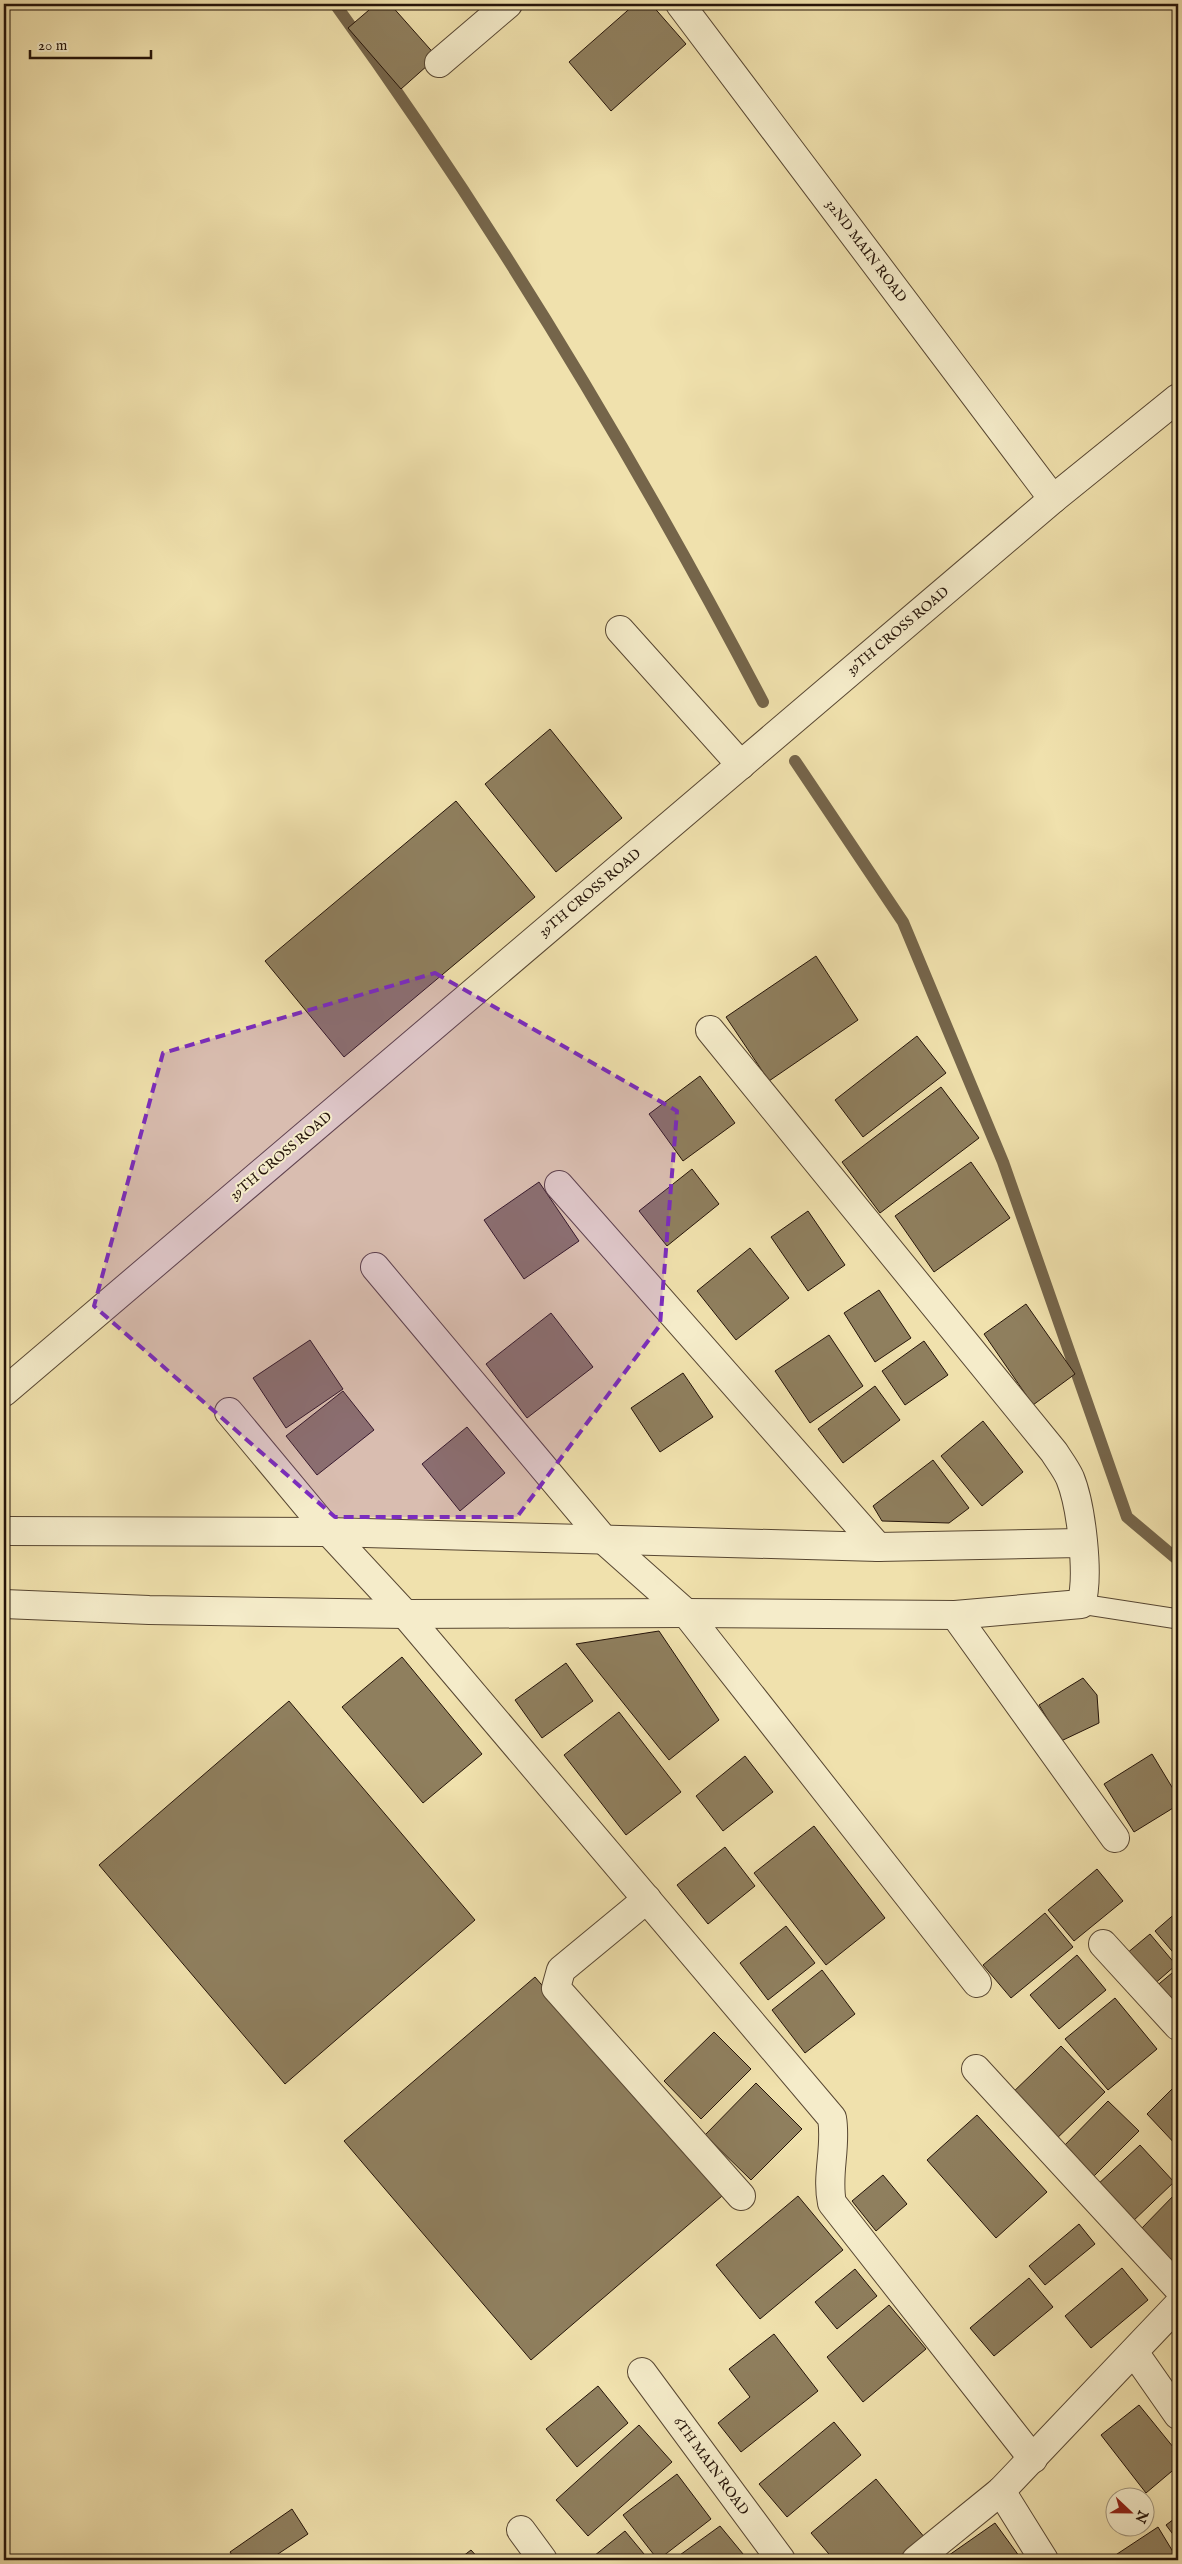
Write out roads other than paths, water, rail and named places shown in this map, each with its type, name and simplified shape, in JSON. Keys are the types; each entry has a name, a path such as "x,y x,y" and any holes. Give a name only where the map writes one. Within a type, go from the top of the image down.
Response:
{"street":[{"path":"439,63 508,4"},
{"name":"32ND MAIN ROAD","path":"680,4 1053,499"},
{"name":"39TH CROSS ROAD","path":"4,1392 1053,499 1177,399"},
{"path":"620,630 741,765"},
{"path":"4,1604 148,1610 405,1614 686,1613 955,1615 1081,1604 1085,1548 1083,1546 1079,1510 1070,1479 1054,1452 710,1030"},
{"path":"558,1185 878,1547"},
{"path":"375,1267 605,1541 686,1613 977,1982"},
{"path":"228,1412 329,1532 405,1614 832,2118 835,2133 829,2188 832,2203 1034,2458"},
{"path":"4,1531 329,1532 878,1547 1079,1543 1083,1546"},
{"path":"955,1615 1115,1838"},
{"path":"647,1899 561,1970 556,1988 741,2196"},
{"path":"1103,1944 1178,2026"},
{"path":"976,2069 1178,2288"},
{"path":"916,2560 1001,2492 1178,2305"},
{"path":"1134,2352 1178,2415"},
{"name":"6TH MAIN ROAD","path":"642,2372 780,2560"},
{"path":"1001,2492 1044,2560"},
{"path":"521,2530 543,2560"}],"lane":[{"path":"1081,1604 1178,1619"}],"waterway":[{"path":"335,4 452,172 561,345 665,522 763,702"},
{"path":"795,761 903,922 1003,1162 1127,1517 1178,1560"}]}
